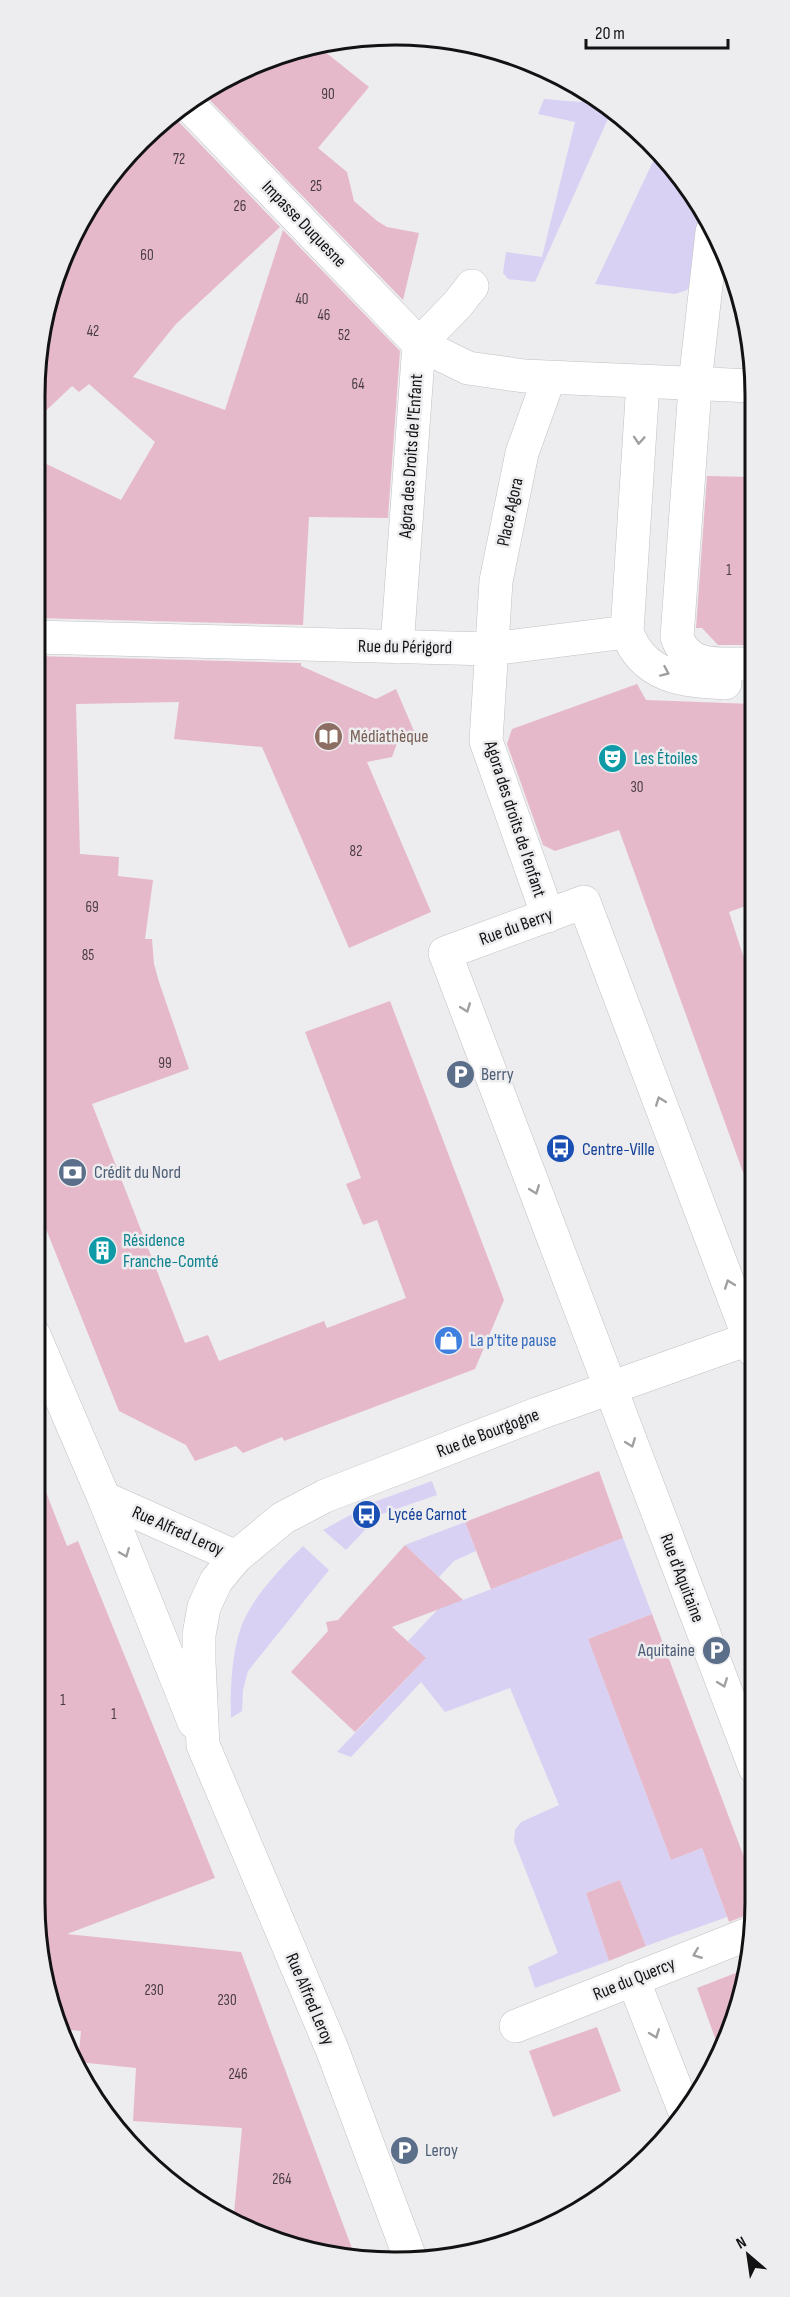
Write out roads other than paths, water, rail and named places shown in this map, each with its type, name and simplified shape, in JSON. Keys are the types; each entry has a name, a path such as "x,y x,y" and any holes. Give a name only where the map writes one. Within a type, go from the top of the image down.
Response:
{"street":[{"name":"Impasse Duquesne","path":"193,109 419,344"},
{"path":"711,244 695,384 677,637 680,645 690,657 700,662 745,664"},
{"path":"472,286 419,344 468,368 549,378 745,386"},
{"name":"Agora des Droits de l'Enfant","path":"397,647 419,344"},
{"name":"Place Agora","path":"490,649 496,581 522,453 549,378"},
{"path":"643,382 627,632 631,644 646,663 677,678 745,684"},
{"name":"Rue du Périgord","path":"45,637 490,649 627,632"},
{"name":"Agora des droits de l'enfant","path":"490,649 491,692 486,741 548,916"},
{"name":"Rue du Berry","path":"610,1388 445,953 584,902 745,1321"},
{"name":"Rue de Bourgogne","path":"236,1557 283,1518 325,1496 610,1388 745,1345"},
{"name":"Rue Alfred Leroy","path":"45,1361 104,1498 203,1745 332,2049 408,2251"},
{"name":"Rue d'Aquitaine","path":"610,1388 745,1742"},
{"name":"Rue Alfred Leroy","path":"104,1498 236,1557 216,1581 202,1616 199,1662 203,1745"},
{"name":"Rue du Quercy","path":"516,2026 743,1937"},
{"path":"633,1980 681,2103"}],"place":[{"name":"Médiathèque","path":"329,736"},
{"name":"Les Étoiles","path":"613,758"},
{"name":"Berry","path":"460,1074"},
{"name":"Centre-Ville","path":"561,1149"},
{"name":"Crédit du Nord","path":"73,1172"},
{"name":"Résidence Franche-Comté","path":"102,1250"},
{"name":"La p'tite pause","path":"449,1340"},
{"name":"Lycée Carnot","path":"367,1514"},
{"name":"Aquitaine","path":"716,1650"},
{"name":"Leroy","path":"404,2150"}]}
